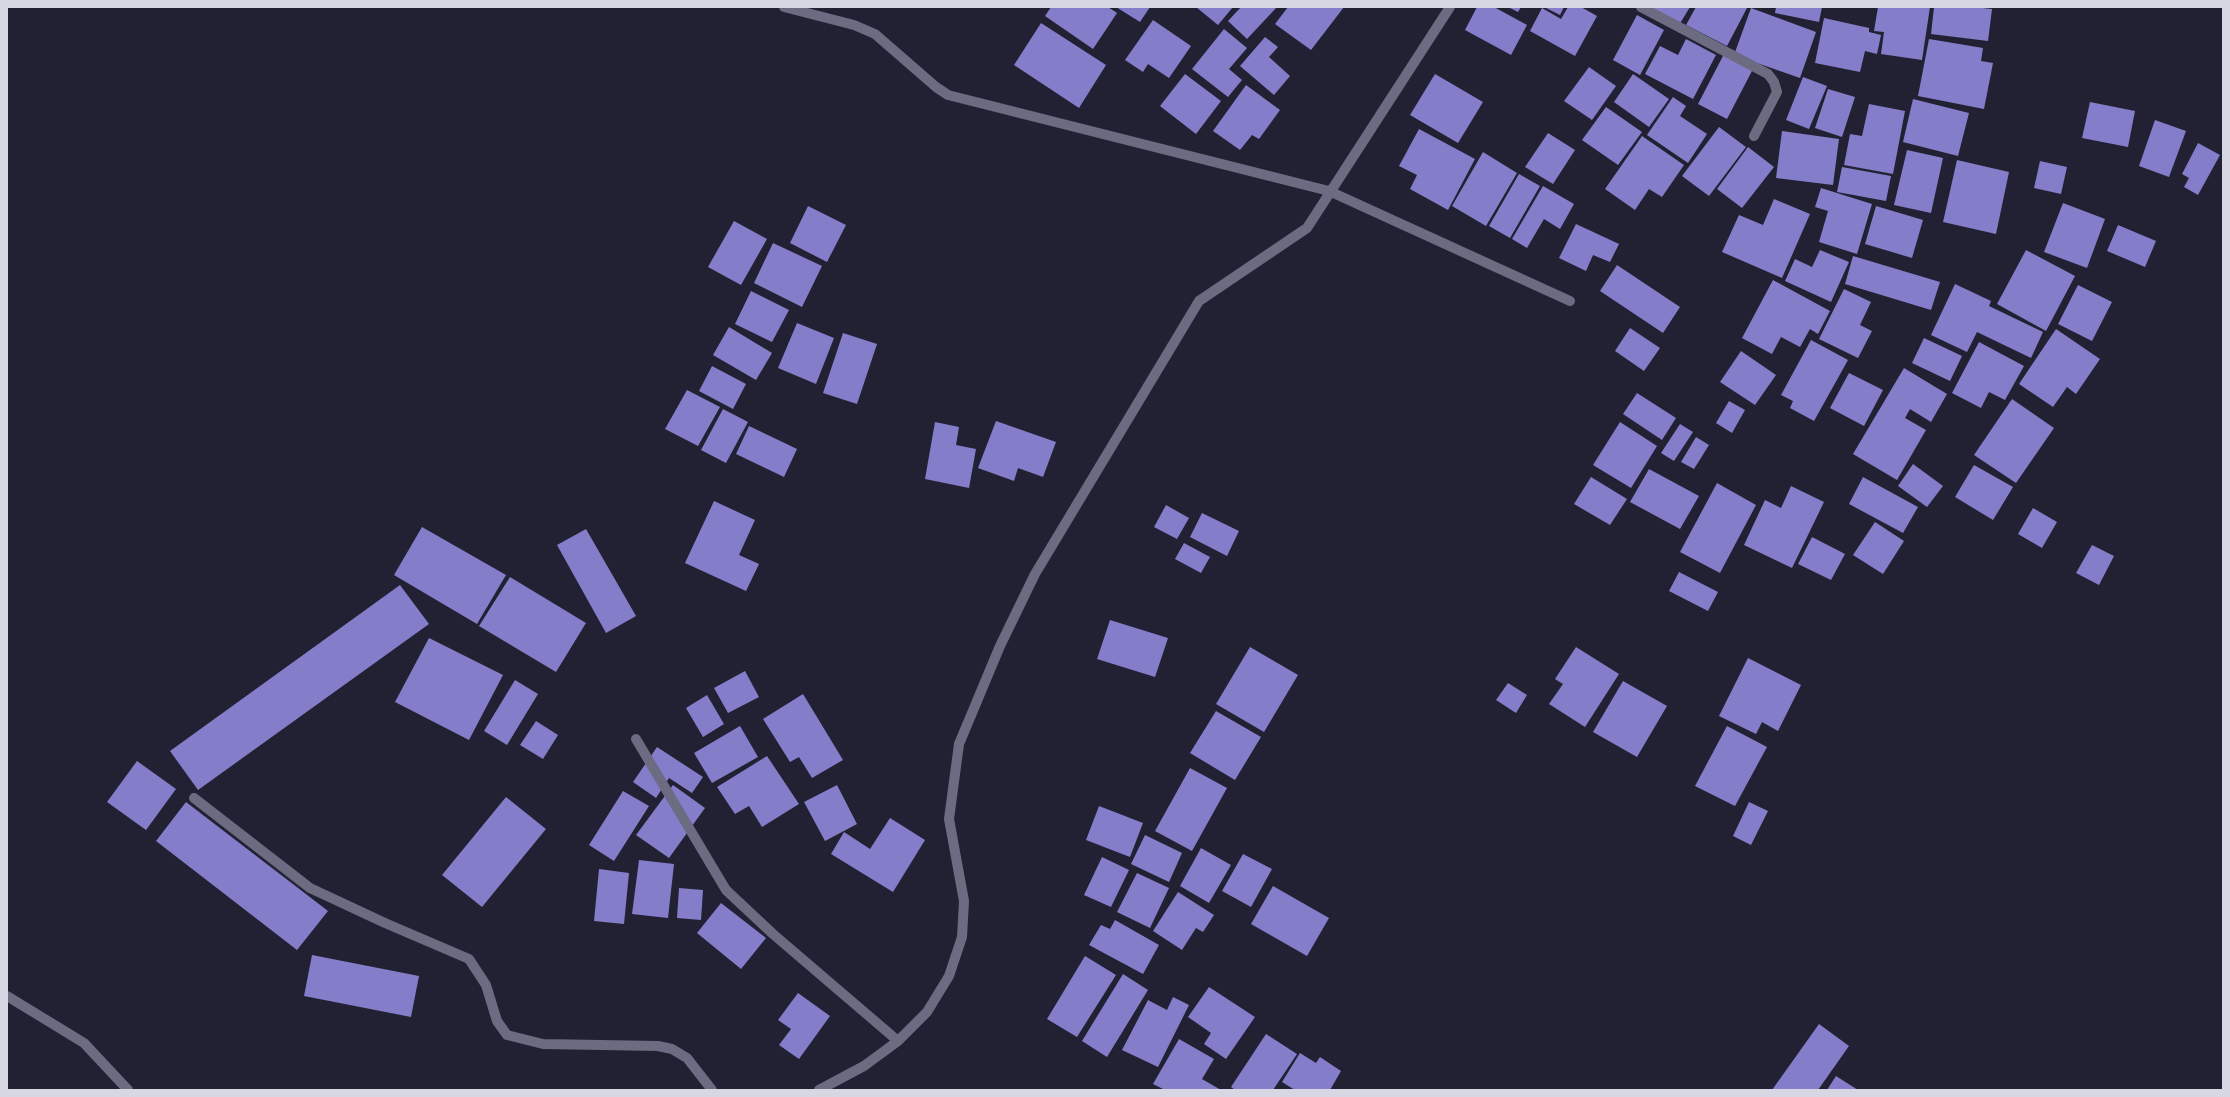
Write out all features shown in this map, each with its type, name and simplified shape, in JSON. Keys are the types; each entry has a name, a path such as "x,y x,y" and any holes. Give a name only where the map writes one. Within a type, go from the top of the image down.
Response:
{"street":[{"path":"784,7 854,25 875,34 936,87 955,98 1329,191 1570,301"},
{"path":"819,1090 864,1066 898,1042 928,1012 946,982 962,937 964,901 949,819 959,744 1000,646 1035,574 1199,301 1307,228 1329,191 1450,7"},
{"path":"1641,7 1768,74 1774,82 1777,92 1754,136"},
{"path":"636,739 726,890 773,934 898,1042"},
{"path":"194,798 310,888 385,923 469,959 486,985 497,1021 507,1035 543,1044 658,1046 672,1049 687,1058 712,1090"},
{"path":"7,996 84,1043 128,1090"}],"building":[{"path":"1051,7 1108,7 1117,13 1093,49 1045,16"},
{"path":"1116,7 1150,7 1140,22"},
{"path":"1196,7 1233,7 1218,25"},
{"path":"1241,7 1277,7 1247,39 1228,21"},
{"path":"1288,7 1344,7 1311,50 1275,24"},
{"path":"1477,7 1494,7 1527,25 1511,55 1465,30"},
{"path":"1508,7 1521,7 1518,12"},
{"path":"1544,7 1564,7 1560,15"},
{"path":"1568,7 1581,7 1597,16 1575,56 1530,31 1542,8 1561,19"},
{"path":"1649,7 1690,7 1679,25"},
{"path":"1696,7 1747,8 1727,46 1686,25"},
{"path":"1776,7 1822,7 1819,22 1775,13"},
{"path":"1878,7 1930,7 1922,60 1881,54 1884,32 1874,31"},
{"path":"1934,7 1973,7 1992,9 1988,41 1931,34"},
{"path":"1751,8 1816,32 1800,78 1734,55"},
{"path":"1637,15 1664,30 1640,75 1613,60"},
{"path":"1824,18 1869,28 1869,32 1881,35 1877,54 1865,51 1860,72 1815,63"},
{"path":"1153,20 1191,46 1169,78 1148,64 1143,72 1125,60"},
{"path":"1041,23 1106,65 1079,108 1014,65"},
{"path":"1224,29 1247,48 1229,69 1242,80 1228,97 1192,69"},
{"path":"1265,37 1278,47 1269,57 1290,76 1274,95 1240,66"},
{"path":"1686,39 1716,55 1693,99 1645,74 1660,46 1678,55"},
{"path":"1929,39 1983,48 1981,61 1993,63 1984,109 1918,96"},
{"path":"1724,54 1753,69 1727,119 1698,104"},
{"path":"1589,67 1616,86 1592,120 1564,101"},
{"path":"1185,74 1221,101 1196,134 1160,106"},
{"path":"1435,74 1483,102 1458,143 1410,115"},
{"path":"1633,74 1669,99 1649,127 1614,102"},
{"path":"1803,77 1827,86 1809,129 1786,120"},
{"path":"1246,85 1280,110 1259,139 1252,135 1240,150 1213,131"},
{"path":"1828,89 1855,97 1842,137 1815,128"},
{"path":"1673,97 1686,106 1680,116 1707,134 1688,163 1647,135"},
{"path":"1913,99 1969,113 1958,156 1903,142"},
{"path":"2090,102 2135,111 2128,147 2082,138"},
{"path":"1869,104 1905,111 1893,174 1844,165 1850,134 1862,136"},
{"path":"1606,107 1642,132 1618,165 1582,140"},
{"path":"2155,120 2186,131 2169,177 2139,166"},
{"path":"1719,127 1746,147 1709,196 1682,176"},
{"path":"1419,129 1475,159 1448,210 1410,189 1417,175 1399,166"},
{"path":"1782,131 1839,139 1833,185 1776,178"},
{"path":"1548,133 1575,150 1553,184 1525,167"},
{"path":"1642,136 1684,165 1662,197 1649,189 1635,210 1605,189"},
{"path":"2198,143 2220,155 2198,195 2184,187 2189,178 2182,174"},
{"path":"1748,147 1774,167 1742,208 1717,189"},
{"path":"1907,150 1943,158 1931,213 1894,205"},
{"path":"1483,152 1517,173 1486,226 1452,206"},
{"path":"1957,160 2009,172 1996,234 1943,222"},
{"path":"2040,161 2067,167 2061,194 2034,188"},
{"path":"1842,167 1891,176 1886,201 1837,192"},
{"path":"1519,174 1540,186 1510,238 1489,226"},
{"path":"1543,186 1574,204 1560,229 1544,219 1527,248 1512,239"},
{"path":"1821,188 1872,204 1857,254 1819,242 1828,211 1815,207"},
{"path":"1774,199 1810,214 1782,278 1722,252 1739,215 1763,225"},
{"path":"2063,203 2105,219 2087,268 2044,252"},
{"path":"808,206 846,225 827,262 790,243"},
{"path":"1876,206 1923,220 1912,258 1865,244"},
{"path":"734,221 767,239 741,285 708,267"},
{"path":"1576,224 1619,244 1610,262 1593,255 1586,271 1559,258"},
{"path":"2118,225 2156,241 2145,267 2107,251"},
{"path":"773,243 822,266 802,307 754,283"},
{"path":"1820,250 1849,262 1831,302 1785,281 1795,259 1812,267"},
{"path":"2026,250 2075,276 2046,331 1997,304"},
{"path":"1853,256 1940,282 1931,310 1845,284"},
{"path":"1617,265 1680,307 1663,333 1600,291"},
{"path":"1773,280 1830,311 1818,334 1810,329 1800,347 1781,337 1772,354 1742,338"},
{"path":"1955,284 1991,301 1989,306 2043,332 2031,358 1977,332 1967,352 1931,335"},
{"path":"2078,285 2112,302 2092,341 2058,324"},
{"path":"1844,289 1871,302 1860,325 1872,331 1858,358 1819,339"},
{"path":"751,291 789,310 772,342 735,324"},
{"path":"797,323 834,338 816,384 778,368"},
{"path":"729,327 772,353 756,380 713,355"},
{"path":"1630,328 1660,348 1644,371 1615,351"},
{"path":"2056,329 2100,359 2076,394 2067,387 2053,407 2019,384"},
{"path":"843,333 877,344 857,404 823,393"},
{"path":"1924,338 1962,356 1950,381 1912,363"},
{"path":"1811,340 1848,360 1814,421 1790,408 1793,401 1781,395"},
{"path":"1979,342 2024,366 2005,400 1989,392 1981,408 1952,393"},
{"path":"1741,351 1776,375 1755,405 1720,382"},
{"path":"712,366 746,384 733,409 699,391"},
{"path":"1904,368 1947,394 1931,422 1910,409 1905,418 1926,430 1897,480 1853,454"},
{"path":"1849,373 1883,390 1864,426 1830,408"},
{"path":"687,390 720,407 698,446 665,429"},
{"path":"1637,393 1676,418 1662,440 1623,414"},
{"path":"2012,399 2054,428 2016,483 1974,455"},
{"path":"1729,401 1745,410 1732,433 1716,423"},
{"path":"723,409 748,422 726,463 701,450"},
{"path":"996,421 1056,442 1043,477 1018,468 1014,481 978,468"},
{"path":"935,422 959,427 956,445 976,449 969,488 925,479"},
{"path":"1620,422 1657,446 1631,488 1593,465"},
{"path":"1680,424 1693,432 1674,461 1661,453"},
{"path":"749,426 797,449 784,477 736,454"},
{"path":"1696,437 1709,445 1694,469 1681,462"},
{"path":"1913,464 1943,486 1927,507 1898,486"},
{"path":"1974,465 2013,487 1993,520 1955,497"},
{"path":"1649,469 1699,496 1680,529 1630,502"},
{"path":"1591,477 1627,499 1610,525 1574,504"},
{"path":"1863,477 1918,507 1903,533 1849,504"},
{"path":"1717,483 1756,505 1720,573 1680,552"},
{"path":"1791,486 1824,502 1792,568 1744,545 1765,500 1781,508"},
{"path":"714,501 755,520 739,555 759,564 746,591 685,563"},
{"path":"1166,505 1189,518 1177,539 1154,527"},
{"path":"2033,508 2057,522 2042,548 2018,534"},
{"path":"1202,513 1239,531 1227,556 1190,537"},
{"path":"1875,522 1904,541 1883,574 1853,555"},
{"path":"422,527 506,575 477,624 394,575"},
{"path":"586,529 636,616 606,633 557,545"},
{"path":"1812,537 1845,554 1831,580 1798,564"},
{"path":"1184,543 1210,557 1201,573 1175,559"},
{"path":"2092,545 2114,556 2099,585 2076,573"},
{"path":"1679,572 1718,592 1708,611 1669,591"},
{"path":"510,577 586,623 556,672 479,626"},
{"path":"400,585 429,624 198,790 170,751"},
{"path":"1110,620 1168,638 1155,677 1097,659"},
{"path":"429,638 503,675 469,740 395,702"},
{"path":"1250,647 1298,675 1264,732 1216,704"},
{"path":"1576,647 1619,674 1585,727 1549,704 1563,684 1555,679"},
{"path":"1748,658 1801,685 1778,731 1762,722 1756,734 1719,716"},
{"path":"745,671 759,697 728,713 714,688"},
{"path":"515,680 538,694 507,745 484,731"},
{"path":"1623,681 1667,706 1637,757 1593,732"},
{"path":"1508,683 1527,695 1516,713 1496,700"},
{"path":"803,694 843,760 812,778 799,757 790,762 763,719"},
{"path":"707,695 724,724 703,737 686,708"},
{"path":"1216,711 1261,737 1235,780 1190,753"},
{"path":"536,721 558,735 543,759 520,745"},
{"path":"740,726 758,757 712,783 694,753"},
{"path":"1727,726 1767,747 1735,806 1695,786"},
{"path":"657,747 703,777 692,793 669,778 656,798 633,782"},
{"path":"767,756 799,804 762,827 749,806 735,814 717,787"},
{"path":"137,761 176,789 146,830 107,802"},
{"path":"1190,768 1227,788 1192,851 1155,831"},
{"path":"673,785 705,808 669,858 636,835"},
{"path":"837,785 857,824 825,841 804,802"},
{"path":"623,791 649,806 614,861 589,845"},
{"path":"506,797 546,829 482,907 442,875"},
{"path":"186,802 328,911 297,950 156,841"},
{"path":"1749,802 1768,811 1751,845 1733,836"},
{"path":"1099,806 1143,823 1130,857 1086,840"},
{"path":"890,818 925,840 893,892 831,854 844,832 870,849"},
{"path":"1145,835 1182,853 1169,882 1131,864"},
{"path":"1201,848 1231,865 1209,903 1180,886"},
{"path":"1243,854 1272,869 1251,907 1222,891"},
{"path":"1102,857 1129,870 1111,907 1084,895"},
{"path":"639,860 674,864 668,918 632,914"},
{"path":"599,869 629,873 624,924 594,921"},
{"path":"1137,873 1169,888 1150,928 1117,912"},
{"path":"1273,886 1329,918 1307,956 1251,924"},
{"path":"679,888 703,890 701,920 677,918"},
{"path":"1178,892 1214,915 1203,932 1196,928 1182,950 1153,931"},
{"path":"721,903 766,938 741,969 697,933"},
{"path":"1115,920 1159,945 1143,974 1089,945 1101,925 1110,929"},
{"path":"312,955 419,976 411,1017 304,996"},
{"path":"1085,956 1116,975 1077,1037 1047,1019"},
{"path":"1123,974 1148,990 1107,1057 1082,1041"},
{"path":"1209,987 1255,1017 1226,1059 1204,1044 1211,1033 1188,1017"},
{"path":"798,993 830,1016 799,1059 779,1045 791,1029 778,1020"},
{"path":"1173,997 1189,1005 1158,1067 1122,1050 1148,1000 1167,1010"},
{"path":"1819,1024 1849,1046 1818,1090 1772,1090"},
{"path":"1266,1034 1297,1054 1273,1090 1235,1090 1231,1087"},
{"path":"1179,1039 1214,1059 1202,1079 1221,1090 1165,1090 1153,1084"},
{"path":"1300,1053 1316,1063 1320,1057 1341,1071 1330,1090 1295,1090 1282,1082"},
{"path":"1836,1076 1858,1090 1827,1090"}]}
